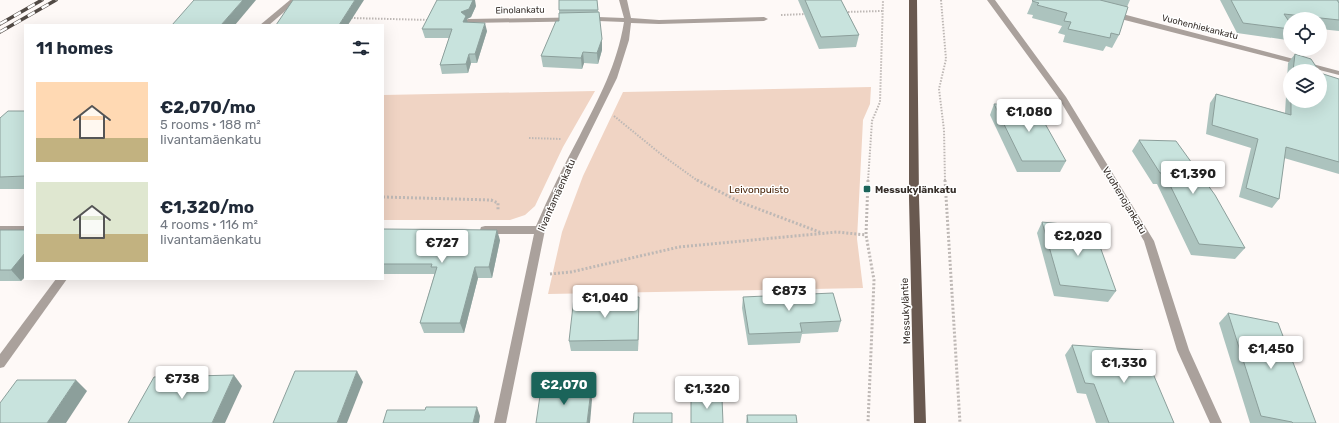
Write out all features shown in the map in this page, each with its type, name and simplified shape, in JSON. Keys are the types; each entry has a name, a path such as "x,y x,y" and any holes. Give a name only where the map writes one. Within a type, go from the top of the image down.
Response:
{"main road":[{"name":"Messukyläntie","path":"913,0 914,198 920,423"}],"street":[{"path":"265,24 294,0"},
{"name":"Iivantamäenkatu","path":"500,423 540,230 556,191 613,78 625,40 628,21 623,0"},
{"name":"Vuohenojankatu","path":"991,0 1062,97 1149,241 1183,350 1216,423"},
{"name":"Vuohenhiekankatu","path":"1102,12 1339,73"},
{"name":"Einolankatu","path":"468,21 598,19 659,22 764,19"},
{"path":"0,230 24,230"},
{"path":"478,230 540,230"},
{"path":"0,363 61,280"}],"path":[{"path":"868,423 874,280 866,235 872,121 880,102 883,0"},
{"path":"940,0 946,59 939,89 944,130 947,223 960,423"},
{"path":"842,12 882,11"},
{"path":"764,19 788,14 811,13"},
{"path":"346,18 468,21"},
{"path":"600,105 661,154 713,189 735,200 822,233"},
{"path":"529,138 581,140"},
{"path":"384,197 491,200 498,203 499,209 492,230"},
{"path":"531,276 571,272 679,247 837,232 866,235"}],"green space":[{"name":"Leivonpuisto","path":"871,87 870,104 863,120 857,239 863,288 548,294 562,232 583,176 623,92"},
{"path":"595,91 563,147 535,206 525,215 510,220 384,220 384,95"}],"building":[{"path":"194,0 243,0 222,24 173,24"},
{"path":"293,0 355,0 340,24 277,24"},
{"path":"437,0 473,0 469,9 461,12 466,16 463,22 485,23 475,54 469,54 466,64 440,65 452,29 422,29"},
{"path":"559,0 597,0 598,10 559,10"},
{"path":"805,0 841,0 859,35 821,37"},
{"path":"1100,0 1128,7 1119,35 1111,33 1110,38 1068,29 1071,22 1064,21 1067,13 1037,5 1039,3 1032,1"},
{"path":"1231,0 1337,0 1339,3 1339,20 1327,19 1327,12 1283,12 1283,28 1243,23"},
{"path":"599,12 602,39 597,53 583,52 581,58 541,56 556,21 559,21 559,13"},
{"path":"1295,56 1301,56 1311,59 1314,64 1294,64"},
{"path":"1327,75 1339,79 1339,162 1286,147 1279,199 1246,188 1258,139 1212,125 1216,94 1291,115 1291,108 1327,108"},
{"path":"994,104 1034,104 1066,161 1022,161"},
{"path":"8,111 24,111 24,176 0,177 0,118"},
{"path":"1139,140 1176,141 1215,195 1245,248 1199,244 1164,173 1160,173"},
{"path":"1042,222 1093,227 1116,291 1060,285"},
{"path":"384,229 497,230 489,267 475,267 460,323 420,323 437,267 431,267 432,264 384,264"},
{"path":"0,230 24,230 24,254 11,270 0,270"},
{"path":"833,293 841,321 800,323 802,332 749,334 743,297"},
{"path":"574,297 639,297 638,340 569,341"},
{"path":"1228,313 1278,323 1316,423 1293,423 1261,416"},
{"path":"1072,345 1143,350 1174,423 1109,423 1094,384 1085,383"},
{"path":"295,371 357,371 337,423 273,423"},
{"path":"234,375 212,423 128,423 154,377"},
{"path":"17,380 76,380 47,423 0,423 0,403"},
{"path":"541,389 591,390 587,423 536,423"},
{"path":"691,397 722,398 723,423 691,423"},
{"path":"426,407 477,407 473,423 383,423 387,410 425,410"},
{"path":"634,413 672,413 672,423 633,423"},
{"path":"747,415 796,415 797,423 748,423"}],"railway":[{"path":"0,24 42,0"},
{"path":"0,32 56,0"}],"place":[{"name":"Messukylänkatu","path":"867,189"}]}
